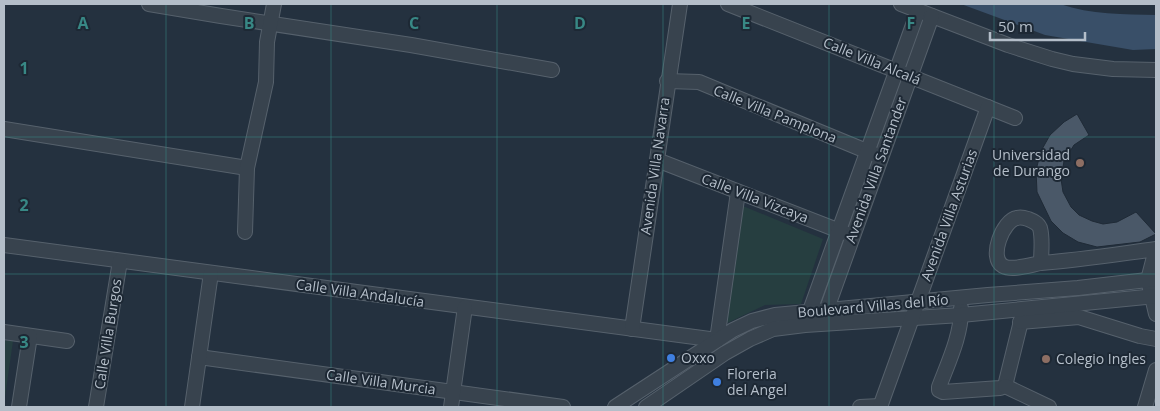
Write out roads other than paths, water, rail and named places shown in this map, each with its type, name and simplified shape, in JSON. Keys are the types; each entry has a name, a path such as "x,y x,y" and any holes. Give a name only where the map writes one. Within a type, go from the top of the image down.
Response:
{"street":[{"path":"150,4 411,45 552,70"},
{"path":"245,232 247,168 266,82 267,42 274,4"},
{"name":"Avenida Villa Navarra","path":"632,329 667,81 680,4"},
{"name":"Calle Villa Alcalá","path":"728,4 1016,118"},
{"path":"901,4 1008,45 1066,63 1156,70"},
{"path":"805,325 896,71 925,13"},
{"name":"Avenida Villa Santander","path":"821,324 910,76 925,13"},
{"name":"Calle Villa Pamplona","path":"667,81 699,82 881,157"},
{"name":"Avenida Villa Asturias","path":"880,407 988,107"},
{"path":"4,129 247,168"},
{"name":"Calle Villa Vizcaya","path":"656,160 853,236"},
{"path":"725,353 717,340 738,192"},
{"name":"Calle Villa Andalucía","path":"4,245 717,340"},
{"path":"1041,263 1156,249 1152,279 1156,314"},
{"name":"Calle Villa Burgos","path":"96,407 120,261"},
{"path":"192,407 211,273"},
{"name":"Boulevard Villas del Río","path":"614,407 717,340 752,320 809,311 1078,288 1152,279"},
{"name":"Boulevard Villas del Río","path":"646,407 725,353 763,332 773,329 805,325 961,315 1022,316 1154,296"},
{"path":"960,297 961,315 956,339 939,390 943,392 1000,388 1005,386"},
{"path":"450,407 465,306"},
{"path":"1005,386 1022,316 1078,317 1156,339"},
{"path":"4,332 67,341"},
{"path":"19,407 30,336"},
{"name":"Calle Villa Murcia","path":"199,357 563,407"},
{"path":"1145,407 1156,370"},
{"path":"1005,386 1028,403 1049,407"},
{"path":"860,407 880,407"}],"water":[{"path":"961,4 1060,4 1096,12 1156,15 1156,49 1133,50 1045,35"}],"place":[{"name":"Universidad de Durango","path":"1080,163"},
{"name":"Oxxo","path":"671,358"},
{"name":"Colegio Ingles","path":"1046,359"},
{"name":"Floreria del Angel","path":"717,382"}]}
